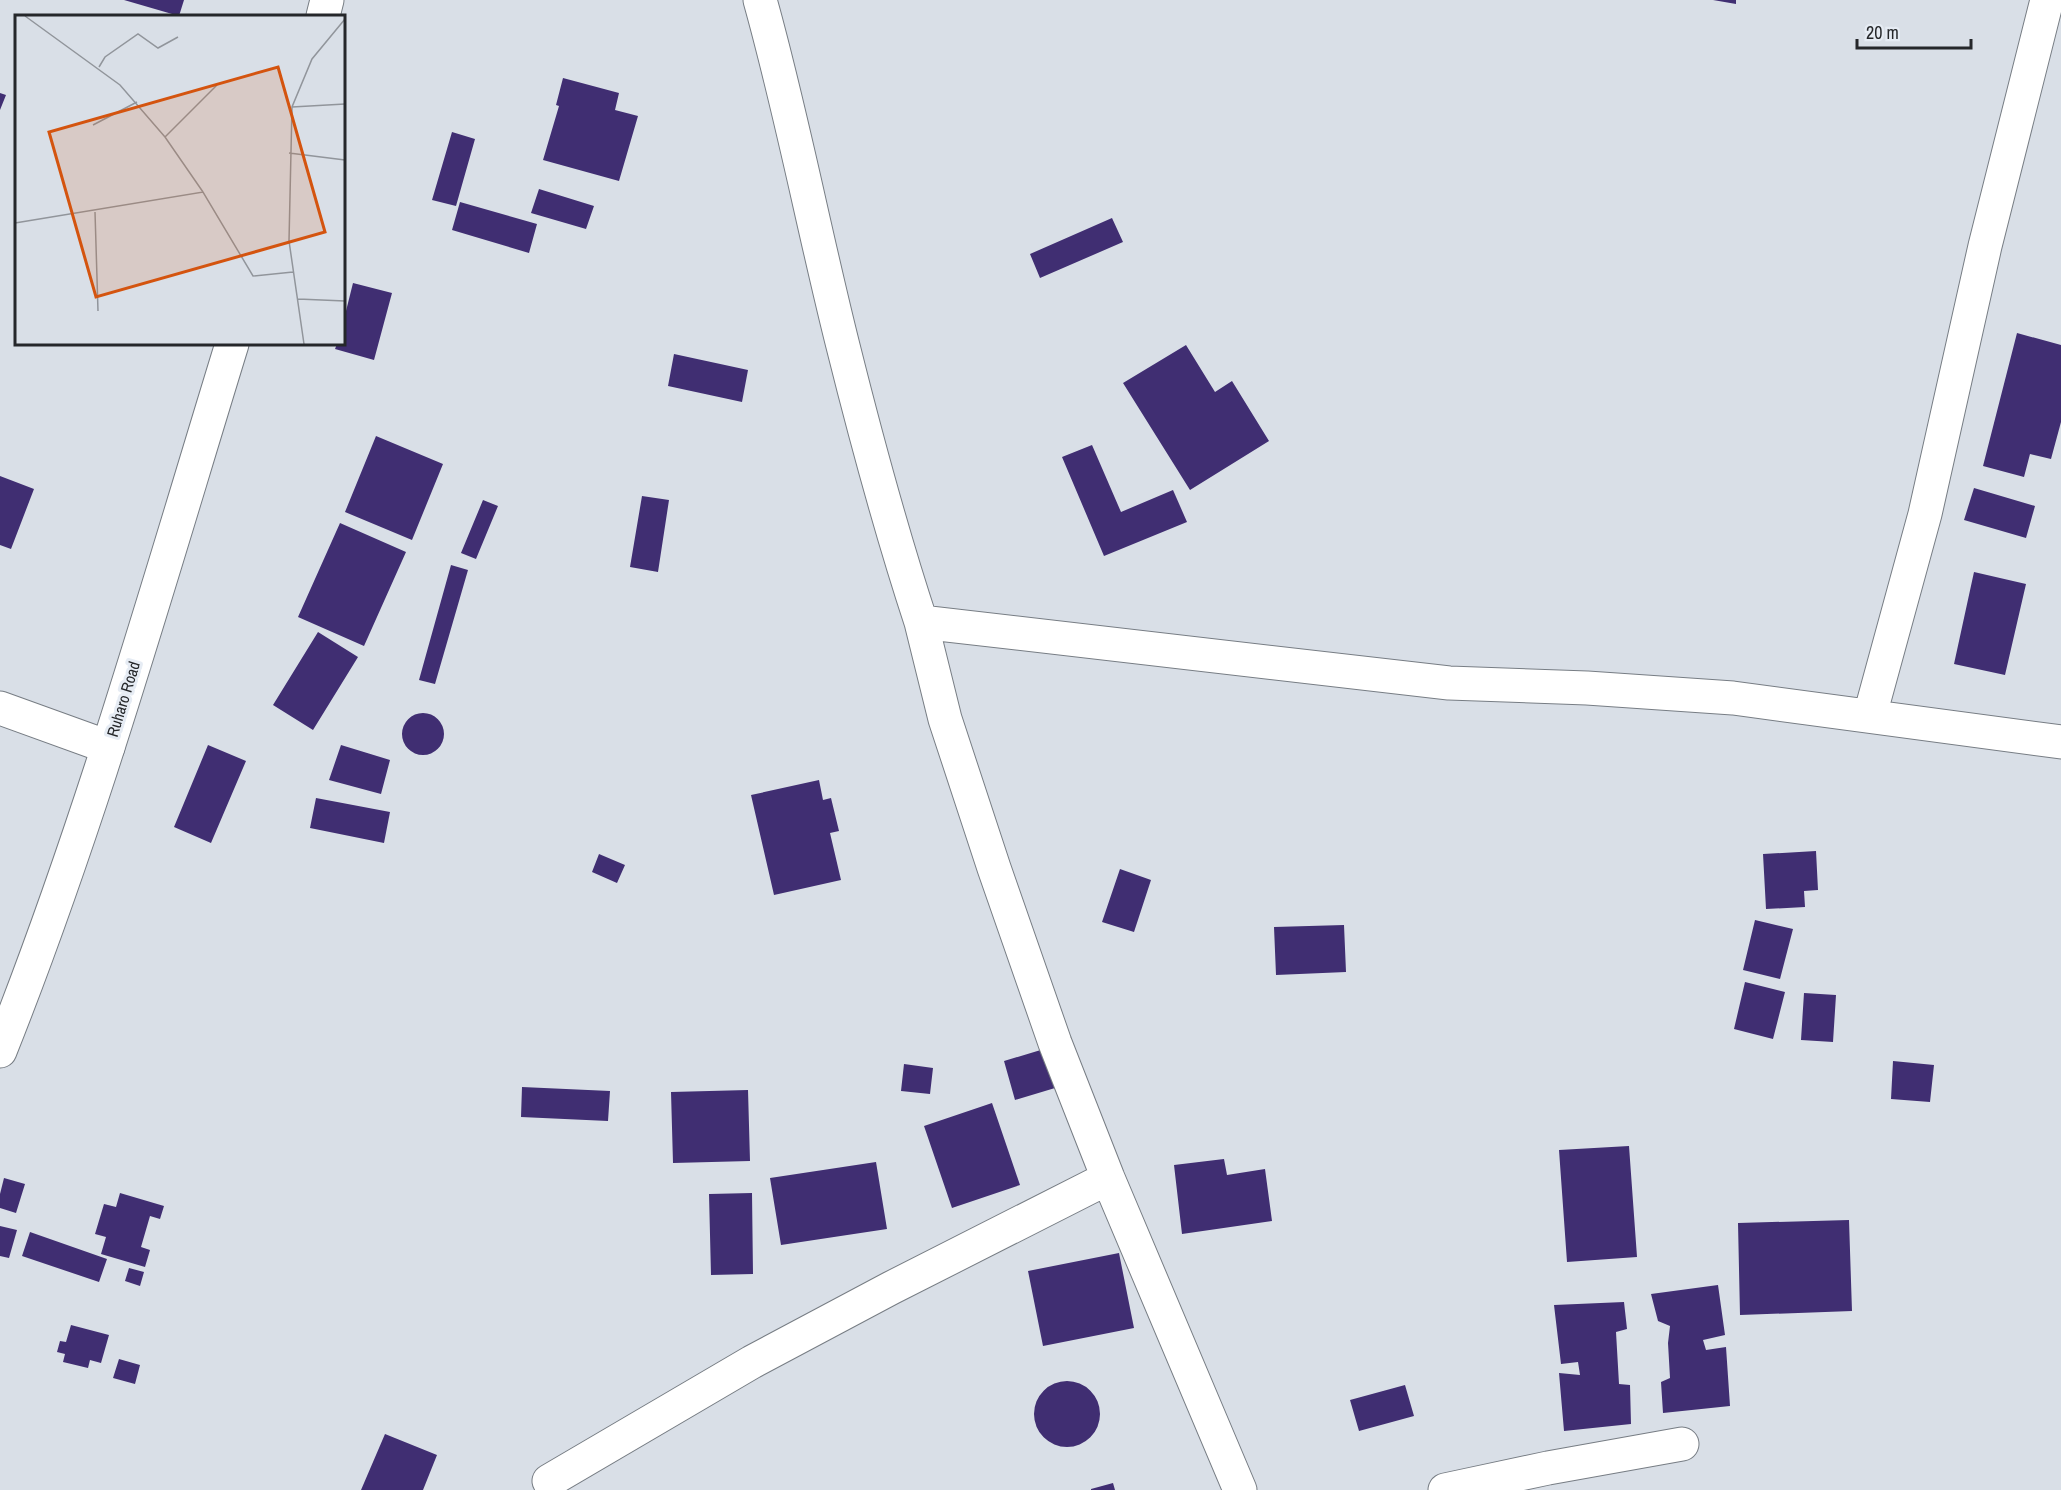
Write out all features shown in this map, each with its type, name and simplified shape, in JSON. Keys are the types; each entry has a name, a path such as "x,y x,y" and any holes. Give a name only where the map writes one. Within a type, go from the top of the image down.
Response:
{"street":[{"path":"323,15 327,0"},
{"path":"760,0 779,68 843,345 896,546 921,622 945,719 1055,1043 1108,1178 1240,1490"},
{"path":"1870,715 1925,514 1985,246 2047,0"},
{"name":"Ruharo Road","path":"0,1051 38,956 108,747 232,345"},
{"path":"921,622 1449,682 1733,698 2061,742"},
{"path":"0,708 108,747"},
{"path":"549,1481 752,1362 891,1288 1108,1178"},
{"path":"1445,1490 1548,1468 1682,1444"}],"building":[{"path":"124,0 184,0 179,15"},
{"path":"1713,0 1736,0 1736,4"},
{"path":"563,78 619,93 615,110 638,116 619,181 543,160 559,106 556,105"},
{"path":"0,93 6,95 0,110"},
{"path":"452,132 475,139 456,206 432,200"},
{"path":"539,189 594,206 586,229 531,213"},
{"path":"460,202 537,224 529,253 452,230"},
{"path":"1112,218 1123,242 1040,278 1030,254"},
{"path":"353,283 392,293 374,360 335,349 337,345 345,345 345,315"},
{"path":"2017,333 2061,345 2061,422 2051,459 2030,454 2024,477 1983,466"},
{"path":"1186,345 1215,392 1232,381 1269,441 1190,490 1123,383"},
{"path":"674,354 748,370 742,402 668,386"},
{"path":"376,436 443,464 412,540 345,512"},
{"path":"1092,445 1121,512 1173,490 1187,522 1104,556 1062,457"},
{"path":"0,476 34,489 11,549 0,545"},
{"path":"1974,488 2035,506 2026,538 1964,520"},
{"path":"642,496 669,500 658,572 630,567"},
{"path":"483,500 498,506 476,559 461,553"},
{"path":"340,523 406,552 364,646 298,617"},
{"path":"451,565 468,570 435,684 419,680"},
{"path":"1974,572 2026,584 2005,675 1954,664"},
{"path":"318,632 358,657 313,730 273,705"},
{"path":"423,713 431,714 438,719 443,726 443,742 438,749 431,754 423,755 415,754 408,749 403,742 402,734 403,726 408,719 415,714"},
{"path":"208,745 246,761 211,843 174,827"},
{"path":"341,745 390,760 381,794 329,780"},
{"path":"819,780 823,800 831,798 839,831 830,833 841,880 774,895 751,795"},
{"path":"316,798 390,812 384,843 310,828"},
{"path":"1816,851 1818,890 1804,891 1805,907 1766,909 1763,854"},
{"path":"599,854 625,865 617,883 592,872"},
{"path":"1120,869 1151,880 1134,932 1102,922"},
{"path":"1755,920 1793,929 1780,979 1743,970"},
{"path":"1344,925 1346,972 1276,975 1274,927"},
{"path":"1745,982 1785,992 1773,1039 1734,1029"},
{"path":"1804,993 1836,995 1833,1042 1801,1040"},
{"path":"1044,1049 1055,1088 1015,1100 1004,1061"},
{"path":"1893,1061 1934,1065 1930,1102 1891,1099"},
{"path":"904,1064 933,1068 930,1094 901,1091"},
{"path":"522,1087 610,1091 608,1121 521,1117"},
{"path":"748,1090 750,1161 673,1163 671,1092"},
{"path":"992,1103 1020,1185 952,1208 924,1126"},
{"path":"1629,1146 1637,1257 1567,1262 1559,1150"},
{"path":"1224,1159 1227,1175 1265,1169 1272,1221 1182,1234 1174,1165"},
{"path":"876,1162 887,1229 781,1245 770,1178"},
{"path":"4,1178 25,1184 16,1213 0,1208 0,1194"},
{"path":"120,1193 164,1206 160,1219 150,1216 141,1247 150,1250 145,1267 101,1254 106,1237 95,1234 104,1204 116,1207"},
{"path":"752,1193 753,1274 711,1275 709,1194"},
{"path":"1849,1220 1852,1311 1740,1315 1738,1223"},
{"path":"0,1226 17,1230 9,1258 0,1256"},
{"path":"30,1232 107,1259 99,1282 22,1256"},
{"path":"1119,1253 1134,1328 1043,1346 1028,1271"},
{"path":"129,1268 144,1272 140,1286 125,1281"},
{"path":"1718,1285 1725,1335 1703,1340 1706,1350 1726,1347 1730,1406 1663,1413 1661,1382 1670,1378 1668,1343 1670,1326 1658,1321 1651,1294"},
{"path":"1624,1302 1627,1329 1616,1332 1619,1384 1630,1385 1631,1424 1564,1431 1559,1373 1580,1375 1578,1362 1561,1364 1554,1305"},
{"path":"71,1325 109,1335 101,1363 90,1360 88,1368 63,1362 65,1354 57,1352 60,1341 66,1342"},
{"path":"119,1359 140,1365 135,1384 113,1378"},
{"path":"1067,1381 1080,1383 1090,1391 1098,1401 1100,1414 1098,1427 1090,1437 1080,1445 1067,1447 1054,1445 1044,1437 1036,1427 1034,1414 1036,1401 1044,1391 1054,1383"},
{"path":"1405,1385 1414,1416 1359,1431 1350,1400"},
{"path":"385,1434 437,1455 423,1490 361,1490"},
{"path":"1113,1483 1115,1490 1091,1490 1091,1489"}]}
